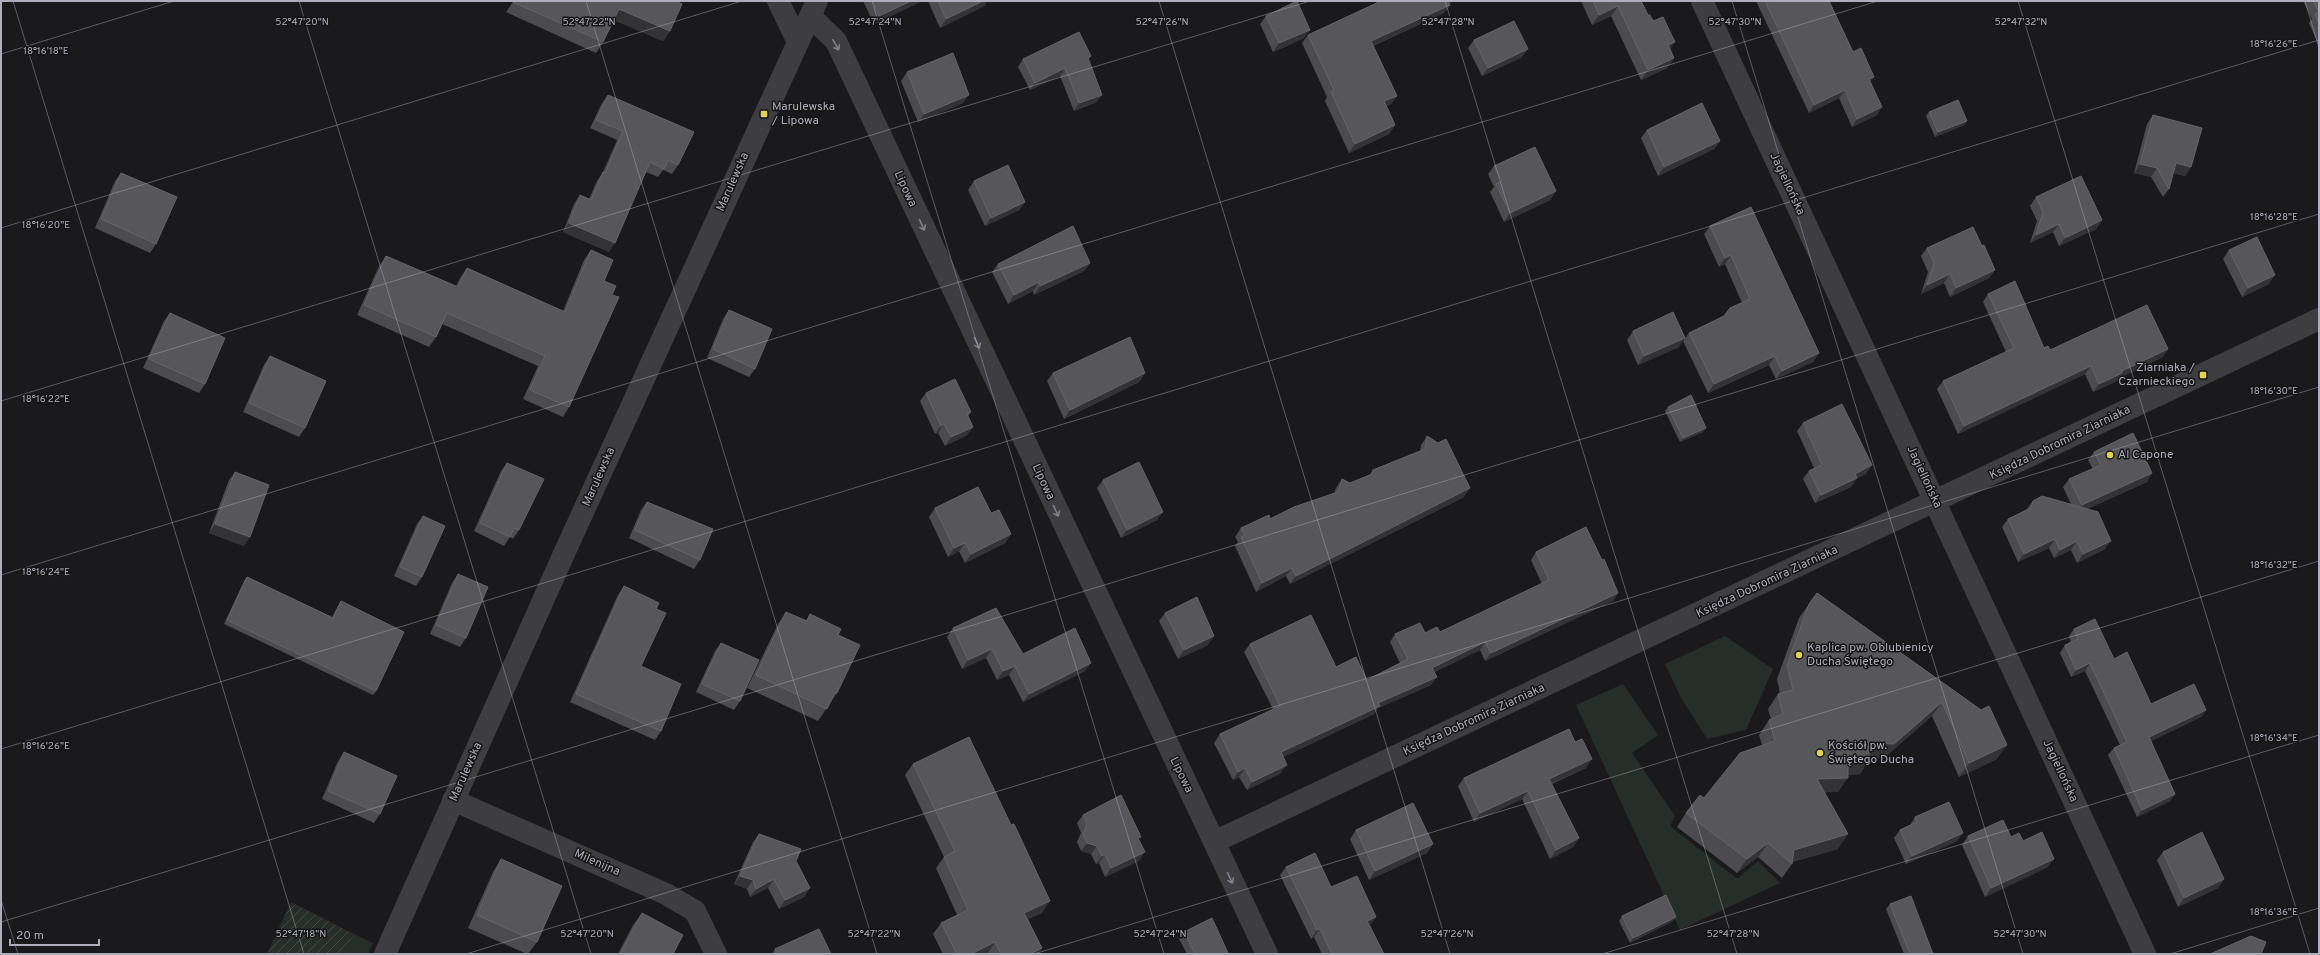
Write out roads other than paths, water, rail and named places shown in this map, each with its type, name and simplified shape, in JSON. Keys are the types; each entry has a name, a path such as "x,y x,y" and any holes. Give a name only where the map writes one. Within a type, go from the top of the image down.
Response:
{"street":[{"path":"778,1 798,42"},
{"name":"Jagiellońska","path":"1702,1 2145,954"},
{"name":"Marulewska","path":"384,954 814,9"},
{"name":"Lipowa","path":"814,9 836,41 1141,692 1267,954"},
{"name":"Księdza Dobromira Ziarniaka","path":"1214,842 2319,319"},
{"name":"Milenijna","path":"453,800 666,894 695,911 716,954"}],"place":[{"name":"Marulewska / Lipowa","path":"764,114"},
{"name":"Ziarniaka / Czarnieckiego","path":"2203,375"},
{"name":"Al Capone","path":"2110,455"},
{"name":"Kaplica pw. Oblubienicy Ducha Świętego","path":"1799,655"},
{"name":"Kościół pw. Świętego Ducha","path":"1820,753"}]}
